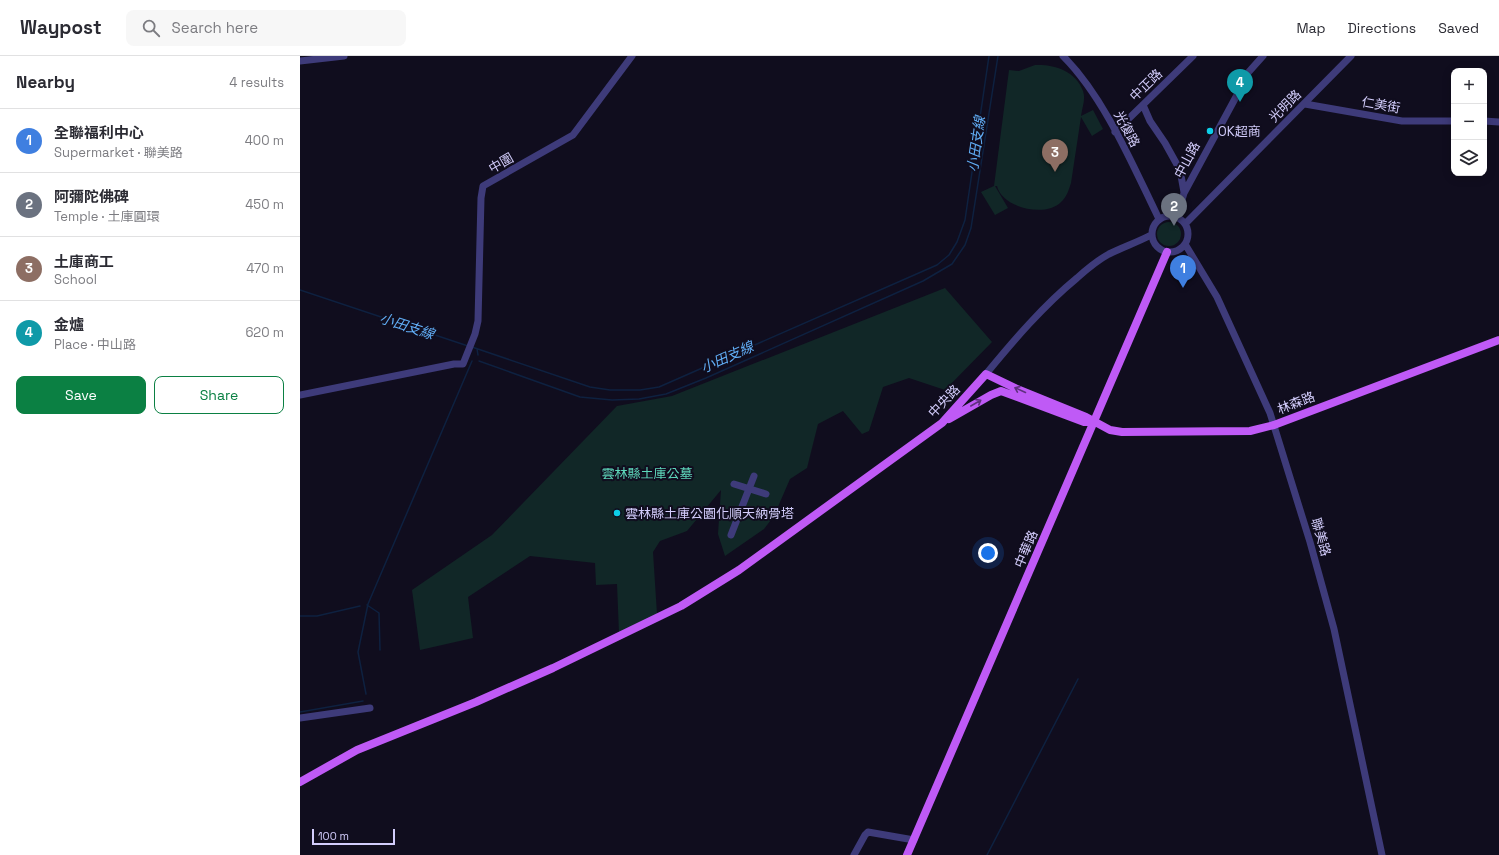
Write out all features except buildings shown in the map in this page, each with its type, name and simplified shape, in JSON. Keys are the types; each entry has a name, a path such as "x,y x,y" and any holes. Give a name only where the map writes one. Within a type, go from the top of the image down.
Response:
{"main road":[{"name":"中華路","path":"907,855 1167,252"},
{"name":"林森路","path":"986,374 1017,389 1086,417 1110,430 1122,432 1250,431 1274,425 1499,340"},
{"name":"中央路","path":"300,782 357,750 476,702 553,668 674,610 739,570 942,423 986,374"},
{"name":"林森路","path":"942,423 1000,391 1084,422 1094,422"}],"street":[{"path":"300,61 344,56"},
{"name":"中圍","path":"300,396 454,364 463,364 478,321 481,198 483,186 573,135 632,56"},
{"name":"光復路","path":"1063,56 1096,97 1159,219"},
{"name":"中正路","path":"1115,132 1193,56"},
{"name":"中山路","path":"1177,217 1184,192 1246,75 1263,56"},
{"name":"光明路","path":"1185,224 1351,56"},
{"name":"仁美街","path":"1305,104 1402,121 1451,121"},
{"path":"1143,105 1150,121 1166,143 1180,170 1184,192"},
{"path":"1487,122 1499,122"},
{"path":"1171,216 1177,217 1185,224 1188,234 1185,244 1177,251 1167,252 1160,250 1152,241 1152,228 1159,219 1171,216"},
{"name":"中央路","path":"986,374 1047,304 1089,267 1109,254 1137,242 1151,234"},
{"name":"聯美路","path":"1185,244 1217,297 1270,413 1274,425 1310,542 1334,629 1382,855"},
{"path":"731,535 754,476"},
{"path":"734,484 766,494"},
{"path":"300,718 370,708"},
{"path":"854,855 868,832 914,840"}],"green space":[{"path":"1035,65 1050,66 1064,70 1075,78 1080,84 1084,94 1081,116 1093,110 1103,129 1092,136 1081,117 1071,183 1069,190 1061,202 1054,207 1045,209 1035,210 1025,208 1015,205 1007,200 1001,194 997,186 995,186 1008,208 995,215 981,192 994,186 1009,70 1019,71"},
{"path":"1169,222 1174,223 1180,229 1180,239 1174,245 1169,246 1164,245 1158,239 1157,234 1158,229 1164,223"},
{"name":"雲林縣土庫公墓","path":"945,288 992,342 945,390 909,378 883,387 869,431 862,434 843,411 818,424 807,468 790,479 774,516 764,529 725,556 718,534 721,490 687,531 660,541 653,552 657,614 619,633 617,584 596,585 595,563 530,556 468,597 473,638 420,650 412,590 492,535 617,406 672,396"}],"waterway":[{"name":"小田支線","path":"472,347 590,387 610,390 640,390 659,387 937,265 949,255 957,242 965,220 989,56"},
{"path":"479,361 580,397 612,400 639,399 666,394 706,378 923,281 952,264 965,245 971,228 998,56"},
{"name":"小田支線","path":"300,290 468,346"},
{"name":"小田支線","path":"477,349 478,355"},
{"path":"366,694 358,652 368,604 472,361"},
{"path":"367,605 379,613 380,650"},
{"path":"300,616 317,616 360,606"},
{"path":"987,855 1078,679"},
{"path":"300,712 363,701"}],"place":[{"name":"金爐","path":"1240,102"},
{"name":"OK超商","path":"1210,131"},
{"name":"土庫商工","path":"1055,172"},
{"name":"阿彌陀佛碑","path":"1174,226"},
{"name":"全聯福利中心","path":"1183,288"},
{"name":"雲林縣土庫公園化順天納骨塔","path":"617,513"}]}
